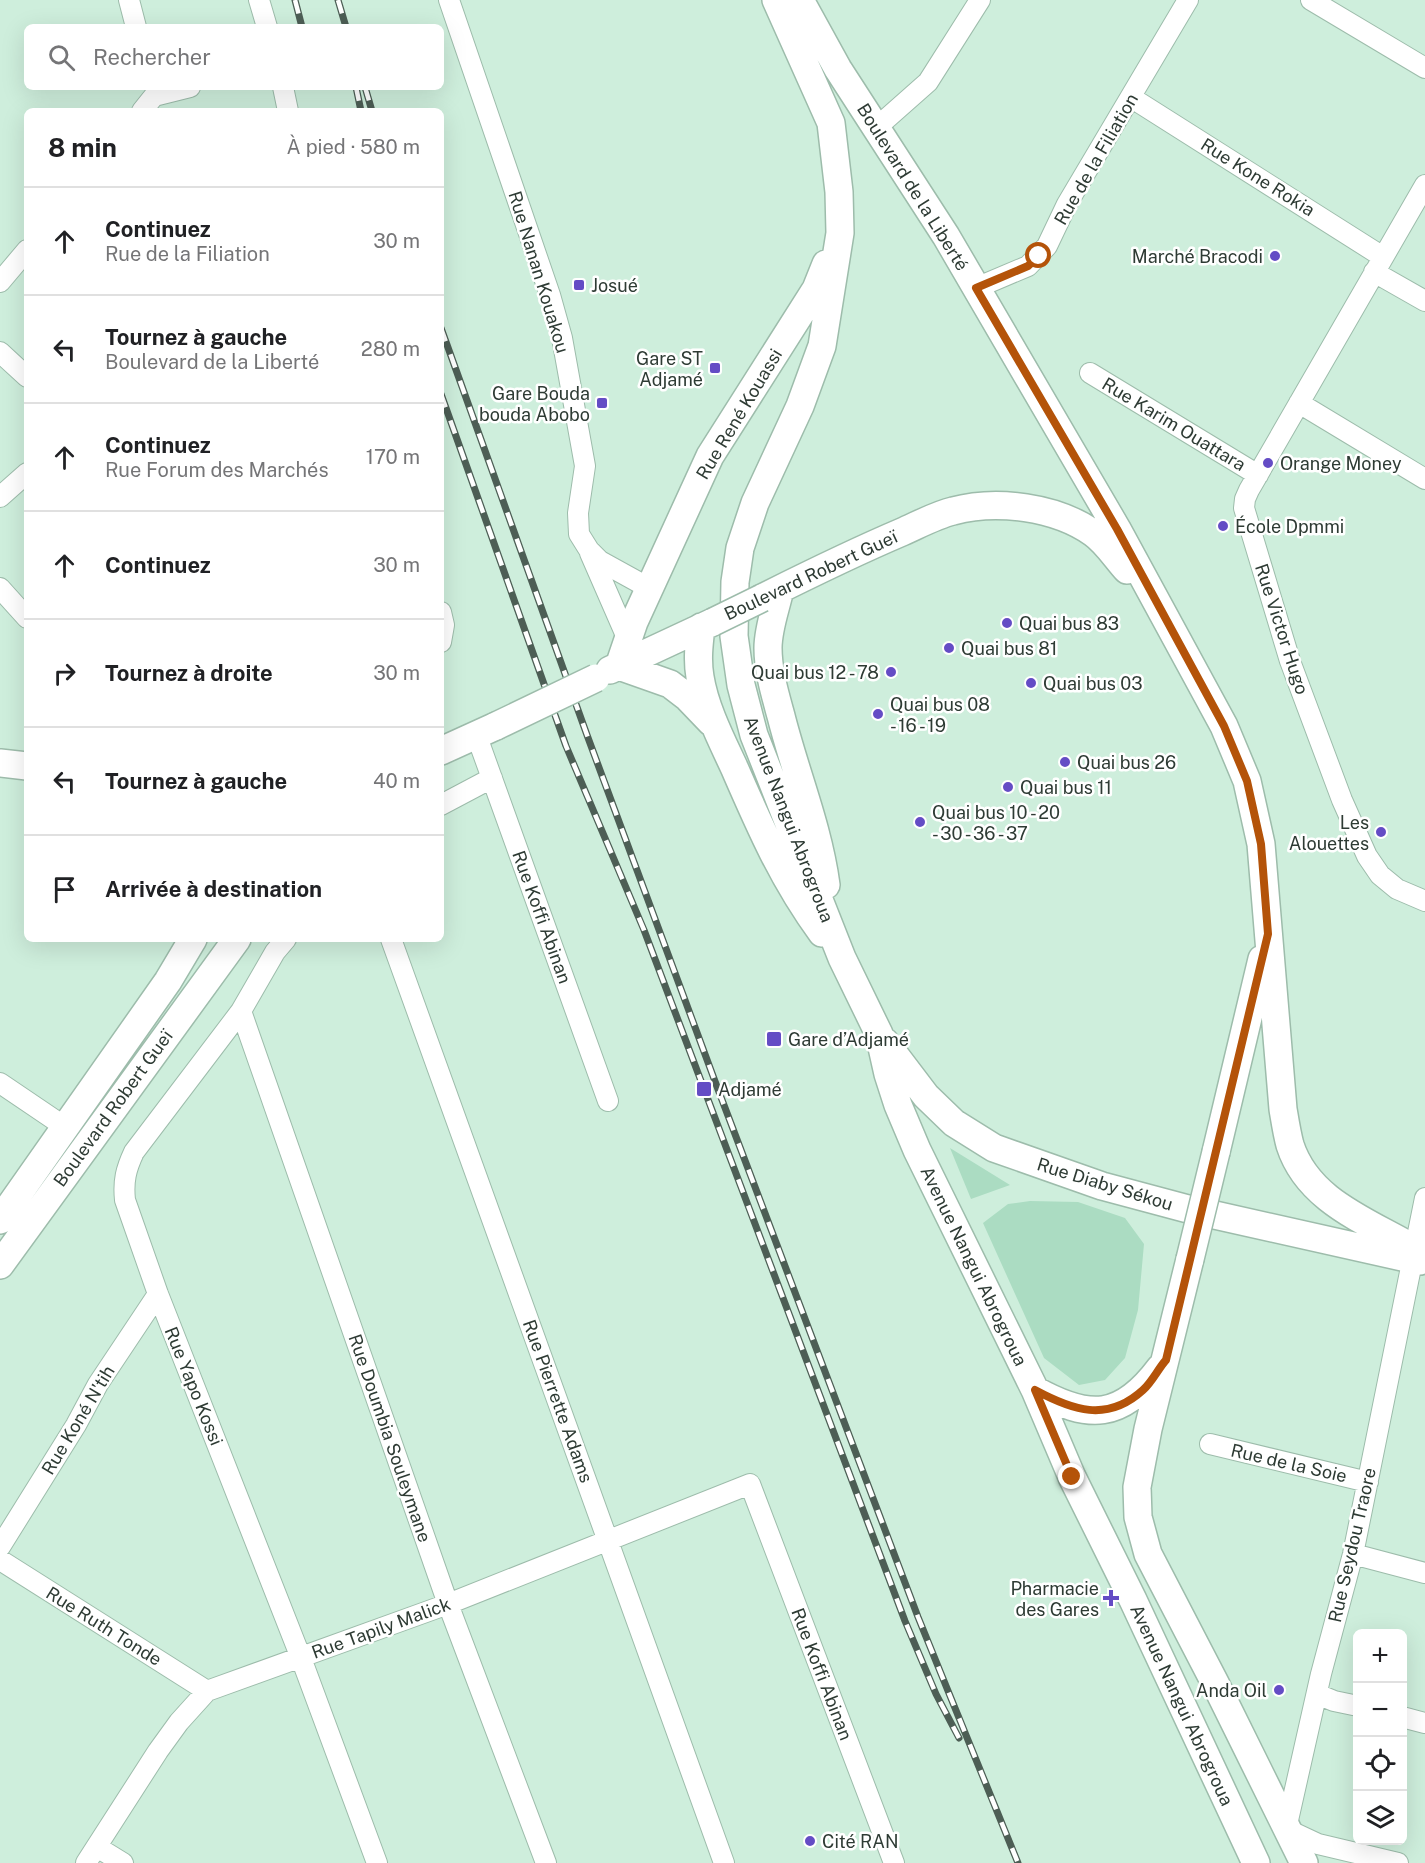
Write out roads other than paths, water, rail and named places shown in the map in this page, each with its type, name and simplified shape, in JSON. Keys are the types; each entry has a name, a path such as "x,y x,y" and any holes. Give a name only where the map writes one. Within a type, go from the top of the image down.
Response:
{"main road":[{"name":"Avenue Nangui Abrogroua","path":"776,0 831,123 839,192 840,232 822,346 800,406 755,503 740,548 734,593 734,636 741,685 754,735 842,958 879,1034 898,1105 917,1150 1035,1390 1072,1477 1133,1600 1256,1863"},
{"name":"Boulevard de la Liberté","path":"800,0 838,69 946,236 1165,614 1224,726 1247,781 1261,844 1278,1065 1290,1146 1302,1170 1321,1194 1419,1255"},
{"name":"Rue René Kouassi","path":"608,672 628,640 649,588 710,456 816,289 840,232"},
{"name":"Boulevard Robert Gueï","path":"444,744 486,730 862,549 952,511 981,507 1019,507 1047,512 1075,522 1096,534 1165,614"},
{"path":"787,586 771,627 768,647 772,684 792,759 816,831 833,932"},
{"path":"707,625 698,657 700,679 716,728"},
{"path":"608,672 670,684 687,697 716,728"},
{"name":"Avenue Nangui Abrogroua","path":"716,728 774,858 806,912 842,958"},
{"path":"0,762 24,766"},
{"name":"Avenue Nangui Abrogroua","path":"1268,934 1148,1429 1137,1487 1138,1517 1148,1554 1231,1714 1304,1863"},
{"name":"Boulevard Robert Gueï","path":"0,1220 168,981 191,942"},
{"name":"Boulevard Robert Gueï","path":"0,1265 231,943"},
{"name":"Rue Diaby Sékou","path":"879,1034 926,1096 954,1123 994,1148 1102,1186 1188,1209 1419,1255"},
{"path":"1035,1390 1061,1405 1083,1410 1107,1410 1126,1403 1144,1389 1166,1360"}],"street":[{"path":"129,0 135,24"},
{"path":"259,0 266,24"},
{"name":"Rue Nanan Kouakou","path":"449,0 550,295 562,338 585,466 578,513 579,534 589,550 628,640"},
{"path":"876,128 928,82 980,0"},
{"name":"Rue de la Filiation","path":"976,288 1028,266 1043,251 1067,204 1132,98 1188,0"},
{"path":"1311,0 1425,68"},
{"path":"149,98 179,90"},
{"path":"284,90 287,108"},
{"name":"Rue Kone Rokia","path":"1132,98 1379,265 1425,301"},
{"name":"Rue Victor Hugo","path":"1425,185 1258,475 1245,499 1244,508 1290,662 1342,800 1367,856 1380,875 1397,890 1425,901"},
{"path":"0,282 24,254"},
{"path":"1,356 24,375"},
{"name":"Rue Karim Ouattara","path":"1090,373 1258,475"},
{"path":"1299,403 1425,479"},
{"path":"0,497 24,475"},
{"path":"589,550 600,561 649,588"},
{"path":"0,588 24,615"},
{"name":"Rue Koffi Abinan","path":"486,730 492,778 608,1101"},
{"path":"444,803 492,778"},
{"name":"Rue Yapo Kossi","path":"284,942 241,1011 134,1152 126,1169 123,1185 125,1200 158,1294 302,1658 377,1863"},
{"name":"Rue Pierrette Adams","path":"392,942 724,1863"},
{"name":"Rue Doumbia Souleymane","path":"241,1011 448,1604 546,1863"},
{"path":"0,1083 65,1127"},
{"name":"Rue Seydou Traore","path":"1286,1829 1317,1694 1353,1554 1419,1255 1425,1198"},
{"name":"Rue Koné N'tih","path":"0,1547 76,1425 98,1384 158,1294"},
{"name":"Rue de la Soie","path":"1210,1444 1368,1482"},
{"name":"Rue Koffi Abinan","path":"750,1484 894,1863"},
{"name":"Rue Tapily Malick","path":"91,1855 158,1751 179,1722 207,1691 448,1604 750,1484"},
{"path":"1353,1554 1425,1573"},
{"name":"Rue Ruth Tonde","path":"0,1560 207,1691"},
{"path":"1317,1694 1353,1705"},
{"path":"1407,1718 1425,1723"},
{"path":"1286,1829 1318,1844 1398,1863"},
{"path":"91,1855 123,1863"}],"railway":[{"path":"295,0 301,24"},
{"path":"338,0 345,24"},
{"path":"357,90 360,108"},
{"path":"366,90 371,108"},
{"path":"444,336 587,735 716,1084 918,1617 1018,1863"},
{"path":"444,402 566,746 644,930 905,1621 936,1694 959,1738"}],"place":[{"name":"Marché Bracodi","path":"1275,256"},
{"name":"Josué","path":"579,285"},
{"name":"Gare ST Adjamé","path":"715,368"},
{"name":"Gare Bouda bouda Abobo","path":"602,403"},
{"name":"Orange Money","path":"1268,463"},
{"name":"École Dpmmi","path":"1223,526"},
{"name":"Quai bus 83","path":"1007,623"},
{"name":"Quai bus 81","path":"949,648"},
{"name":"Quai bus 12 - 78","path":"891,672"},
{"name":"Quai bus 03","path":"1031,683"},
{"name":"Quai bus 08 - 16 - 19","path":"878,714"},
{"name":"Quai bus 26","path":"1065,762"},
{"name":"Quai bus 11","path":"1008,787"},
{"name":"Quai bus 10 - 20 - 30 - 36 - 37","path":"920,822"},
{"name":"Les Alouettes","path":"1381,832"},
{"name":"Gare d’Adjamé","path":"774,1039"},
{"name":"Adjamé","path":"704,1089"},
{"name":"Pharmacie des Gares","path":"1111,1598"},
{"name":"Anda Oil","path":"1279,1690"},
{"name":"Cité RAN","path":"810,1841"}]}
